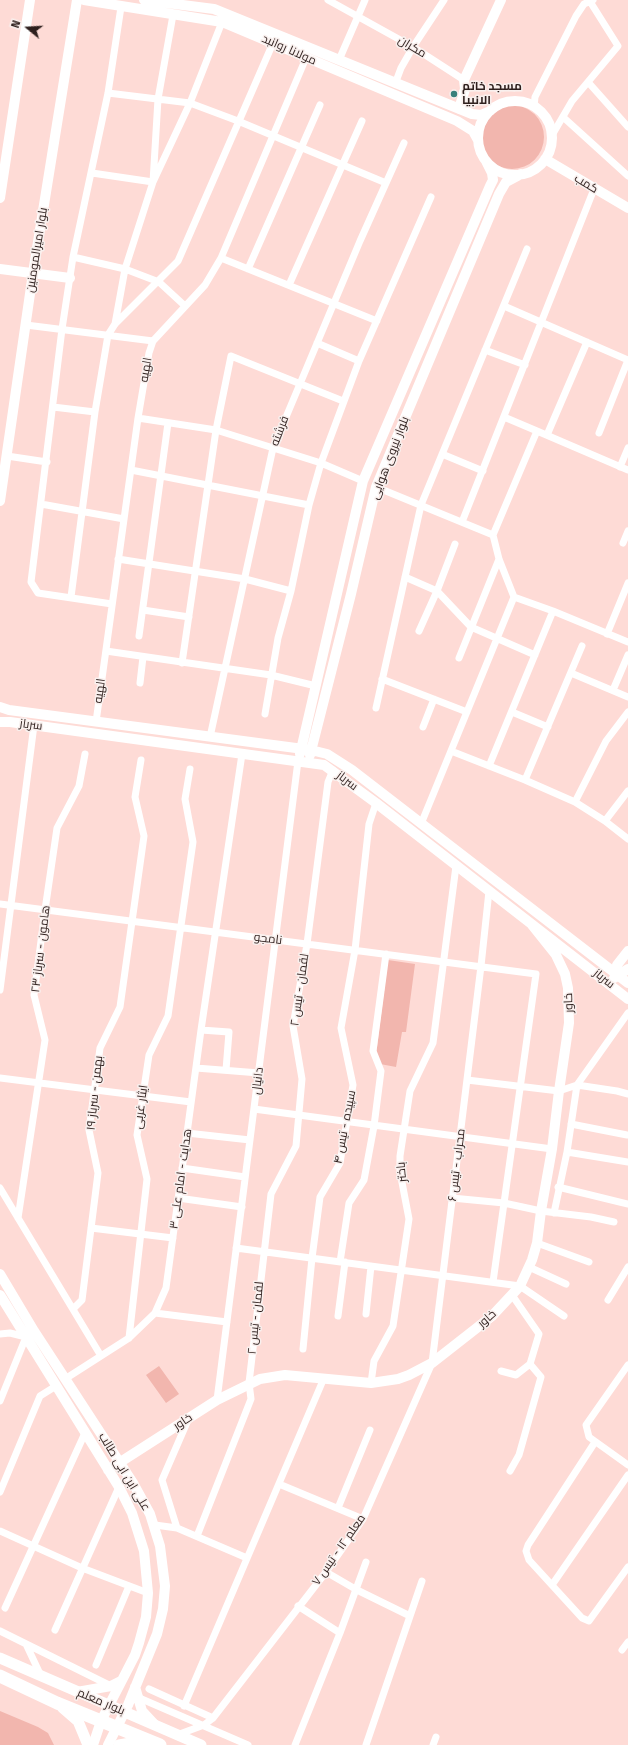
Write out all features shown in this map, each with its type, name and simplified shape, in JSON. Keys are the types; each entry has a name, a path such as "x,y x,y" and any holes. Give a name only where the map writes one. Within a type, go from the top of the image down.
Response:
{"highway":[{"name":"بلوار معلم","path":"0,1676 57,1703 155,1743"}],"main road":[{"name":"بلوار معلم","path":"0,1658 202,1745"},
{"path":"57,1703 78,1721 88,1745"},
{"path":"119,1745 155,1743"}],"street":[{"path":"0,198 30,0"},
{"name":"بلوار امیرالمومنین","path":"0,501 33,273 77,0"},
{"name":"مولانا روانبد","path":"84,0 222,22 263,33 339,60 472,114 481,115 490,111"},
{"name":"مولانا روانبد","path":"147,0 214,9 263,33 273,43 457,121 473,131 478,140"},
{"name":"مکران","path":"328,0 413,47 464,80"},
{"path":"339,60 365,0"},
{"path":"395,84 413,47 444,0"},
{"path":"459,109 465,89 464,80 501,0"},
{"path":"534,107 535,97 576,16 584,4 591,0 618,46 572,101 551,136"},
{"path":"112,604 38,593 32,582 62,329 73,257 108,93 122,7"},
{"path":"153,182 158,99 173,15"},
{"path":"115,324 125,269 153,182 190,104 222,22"},
{"path":"71,597 95,412 108,335 115,324 159,282 178,261 273,43"},
{"name":"الهیه","path":"96,722 138,418 149,354 153,341 205,285 221,258 306,58"},
{"path":"588,82 628,128"},
{"path":"108,93 190,104 238,121 386,184"},
{"path":"486,161 502,173 521,174 534,169 545,159 550,148 551,136 549,125 543,115 534,107 523,102 512,101 500,104 490,111 483,120 479,129 478,140 480,151 492,173 492,180 500,177 503,182 503,187"},
{"path":"248,270 320,105"},
{"path":"563,117 628,176"},
{"path":"289,285 362,121"},
{"name":"فرشته","path":"210,737 246,579 273,448 404,143"},
{"name":"کمب","path":"545,159 628,208"},
{"path":"92,173 153,182"},
{"name":"بلوار نیروی هوایی","path":"306,749 351,594 376,486 503,187 510,179 521,174"},
{"name":"بلوار نیروی هوایی","path":"309,763 306,749 316,686 339,592 363,482 492,180"},
{"path":"462,522 594,189"},
{"path":"265,714 278,638 291,591 309,505 321,463 359,361 431,197"},
{"path":"376,708 421,506 484,350 527,249"},
{"path":"73,257 125,269 159,282 185,306"},
{"path":"221,258 377,321"},
{"path":"0,269 70,278"},
{"path":"504,306 628,360 599,433"},
{"path":"26,325 153,341"},
{"path":"547,435 587,342"},
{"path":"317,343 359,361"},
{"path":"484,350 524,365"},
{"path":"182,663 216,430 231,356 343,401"},
{"path":"53,408 95,412"},
{"path":"504,417 628,470"},
{"path":"138,418 216,430 321,463 363,482 376,486 493,535"},
{"path":"140,636 168,423"},
{"path":"413,832 421,824 514,597 499,559 493,535 537,431"},
{"path":"620,467 628,448"},
{"path":"442,454 483,471"},
{"path":"6,456 46,462"},
{"path":"131,470 309,505"},
{"path":"41,504 124,518"},
{"path":"623,543 628,531"},
{"path":"419,631 437,591 455,544"},
{"path":"118,559 246,579 291,591"},
{"path":"459,658 499,559"},
{"path":"405,577 437,591 472,627 535,655"},
{"path":"607,634 628,583"},
{"path":"339,592 351,594"},
{"path":"514,597 553,611 628,642"},
{"path":"143,610 189,617"},
{"path":"489,766 553,611"},
{"path":"525,780 582,646"},
{"path":"106,651 271,676 316,686"},
{"path":"613,690 628,655"},
{"path":"140,682 143,657"},
{"path":"571,673 628,697"},
{"path":"382,679 467,712"},
{"path":"423,727 434,699"},
{"name":"سرباز","path":"0,708 306,749 326,754 340,762 628,983"},
{"path":"512,712 548,727"},
{"path":"575,802 606,741 628,712"},
{"name":"سرباز","path":"0,722 34,725 298,761 324,766 333,770 532,925 576,957 628,999"},
{"path":"94,734 96,722"},
{"path":"0,990 12,906 34,725"},
{"path":"298,761 306,749"},
{"path":"451,751 525,780 575,802 605,821 628,839"},
{"name":"هامون - سرباز ۲۳","path":"18,1218 45,1040 34,995 45,910 58,828 79,786 85,754"},
{"name":"هدایت - امام علی ۳","path":"65,1379 129,1338 155,1313 166,1288 201,1030 242,754"},
{"name":"بهمن - سرباز ۱۹","path":"73,1309 82,1300 98,1174 89,1130 100,1048 120,1007 144,836 135,797 141,760"},
{"name":"دانیال","path":"217,1400 298,761"},
{"name":"ایثار غربی","path":"129,1338 142,1234 147,1179 137,1135 149,1055 168,1016 193,842 185,799 190,769"},
{"name":"لقمان - تیس ۲","path":"197,1536 251,1399 249,1383 263,1251 271,1194 296,1146 302,1079 293,1026 307,944 328,782 333,770"},
{"path":"605,821 628,792"},
{"name":"سپیده - تیس ۴","path":"303,1349 320,1197 340,1163 353,1085 341,1028 355,950 369,824 376,803"},
{"name":"باختر","path":"371,1383 374,1361 393,1326 409,1219 400,1172 400,1156 410,1092 433,1043 442,961 456,866"},
{"name":"محراب - تیس ۶","path":"432,1363 489,891"},
{"name":"نامجو","path":"0,904 536,974 520,1086"},
{"name":"خاور","path":"108,1470 217,1400 249,1383 260,1379 285,1375 371,1383 398,1379 432,1363 492,1316 520,1286 529,1267 537,1243 552,1149 569,1023 568,988 562,969 556,955 532,925"},
{"path":"617,974 617,965 628,951"},
{"path":"338,1316 348,1203 364,1180 374,1126 381,1071 374,1051 386,954"},
{"path":"562,969 564,957 569,955 576,957"},
{"path":"609,983 617,974 628,969"},
{"path":"554,1213 558,1187 567,1152 577,1086 628,1015"},
{"path":"201,1030 229,1032 226,1070"},
{"path":"196,1068 259,1073"},
{"path":"0,1078 191,1102"},
{"path":"467,1080 559,1091 577,1086 617,1091 628,1094"},
{"path":"493,1282 520,1086"},
{"path":"254,1109 460,1138 552,1149"},
{"path":"571,1124 627,1135"},
{"path":"187,1133 250,1140"},
{"path":"567,1152 628,1162"},
{"path":"182,1168 246,1177"},
{"path":"558,1187 628,1204"},
{"path":"0,1188 101,1356"},
{"path":"178,1198 242,1207"},
{"path":"452,1198 504,1203 541,1211 591,1217 614,1222"},
{"path":"91,1228 173,1238"},
{"path":"537,1243 589,1262"},
{"path":"236,1248 520,1286 564,1316"},
{"path":"366,1314 371,1266"},
{"path":"529,1267 566,1284"},
{"path":"608,1300 628,1267"},
{"name":"علی ابن ابی طالب","path":"0,1274 56,1386 119,1487 140,1532 146,1562 148,1593 146,1616 139,1643 135,1655 101,1721 93,1745"},
{"name":"علی ابن ابی طالب","path":"0,1295 65,1379 144,1500 155,1525 162,1558 164,1598 157,1634 136,1692 124,1712 108,1745"},
{"path":"501,1371 516,1375 530,1364 539,1334 512,1295"},
{"path":"155,1313 227,1322"},
{"path":"0,1334 30,1334 0,1401"},
{"name":"معلم ۱۲ - تیس ۷","path":"177,1735 204,1725 213,1718 298,1606 326,1572 363,1519 432,1363"},
{"path":"510,1471 519,1455 541,1377 530,1364"},
{"path":"628,1365 586,1425 589,1437 628,1464"},
{"path":"184,1706 324,1378"},
{"path":"0,1492 40,1396 56,1386"},
{"path":"177,1528 162,1480 188,1420"},
{"path":"338,1508 370,1430"},
{"path":"5,1608 85,1433"},
{"path":"595,1442 528,1545 526,1551 529,1560 582,1618 589,1621 628,1567"},
{"path":"552,1585 628,1475"},
{"path":"279,1484 363,1519"},
{"path":"55,1630 119,1487"},
{"path":"155,1525 177,1528 247,1558"},
{"path":"0,1531 82,1568 148,1593"},
{"path":"294,1745 357,1590 366,1562"},
{"path":"326,1572 357,1590 410,1616"},
{"path":"366,1745 422,1581"},
{"path":"96,1665 129,1586"},
{"path":"298,1606 340,1633"},
{"path":"0,1631 111,1686"},
{"path":"622,1650 628,1642"},
{"path":"26,1644 41,1676"},
{"path":"77,1692 111,1686 121,1681"},
{"path":"149,1688 184,1706 213,1718"},
{"path":"136,1692 248,1745"},
{"path":"136,1692 142,1711 155,1725"},
{"path":"433,1745 436,1737"}],"shaded area":[{"path":"506,105 518,105 535,114 542,125 544,137 542,149 535,160 518,169 506,169 494,164 485,155 480,143 480,131 485,119 494,110"},
{"path":"388,960 415,964 406,1032 402,1032 396,1067 375,1063"},
{"path":"159,1366 179,1394 166,1403 146,1375"},
{"path":"0,1711 38,1727 48,1733 54,1745 0,1745"}],"place":[{"name":"مسجد خاتم الانبیا","path":"454,94"}]}
